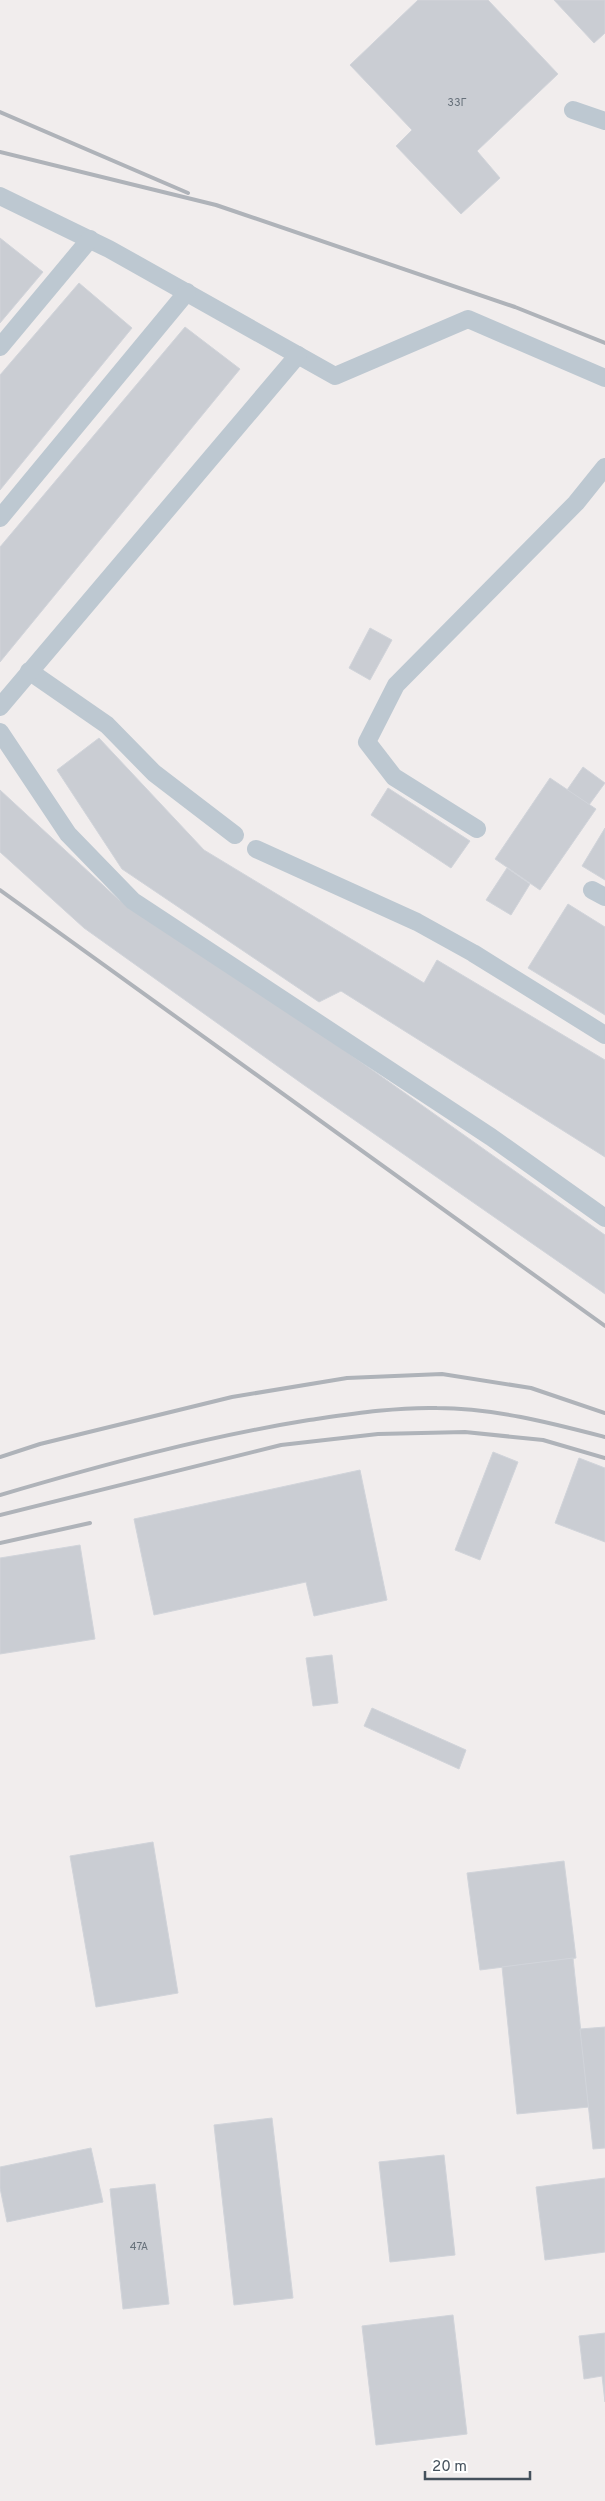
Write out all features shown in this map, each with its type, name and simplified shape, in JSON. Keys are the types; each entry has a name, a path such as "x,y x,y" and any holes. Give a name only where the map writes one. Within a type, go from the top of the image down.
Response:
{"lane":[{"path":"573,110 605,121"},
{"path":"0,196 90,239 335,376 468,319 605,378"},
{"path":"0,347 90,239"},
{"path":"0,518 187,292"},
{"path":"0,707 298,355"},
{"path":"477,829 394,777 367,742 396,685 576,503 605,467"},
{"path":"29,671 107,725 154,773 235,836"},
{"path":"0,732 68,834 133,901 491,1138 605,1218"},
{"path":"256,849 417,922 473,953 605,1035"}],"building":[{"path":"418,0 488,0 558,74 477,151 500,178 461,214 396,146 412,130 350,65"},
{"path":"554,0 605,0 605,33 594,43"},
{"path":"0,238 43,272 0,323"},
{"path":"79,283 132,328 0,490 0,375"},
{"path":"185,327 240,369 0,662 0,547"},
{"path":"370,628 392,640 370,680 349,668"},
{"path":"99,738 204,850 424,983 437,960 605,1060 605,1157 341,991 319,1002 122,869 57,770"},
{"path":"583,767 605,783 589,805 567,790"},
{"path":"550,778 596,809 540,890 495,859"},
{"path":"388,788 470,841 451,868 371,815"},
{"path":"0,790 118,899 330,1040 605,1235 605,1294 304,1085 84,928 0,852"},
{"path":"605,828 605,880 582,866"},
{"path":"507,868 530,884 511,915 486,900"},
{"path":"568,904 605,927 605,1015 528,968"},
{"path":"493,1452 518,1462 480,1560 455,1550"},
{"path":"579,1458 605,1468 605,1542 555,1523"},
{"path":"360,1470 387,1600 314,1616 306,1582 154,1615 134,1519"},
{"path":"80,1545 95,1639 0,1654 0,1558"},
{"path":"332,1655 338,1703 313,1706 306,1658"},
{"path":"372,1708 466,1750 459,1769 364,1726"},
{"path":"153,1842 178,1993 96,2007 70,1856"},
{"path":"564,1861 576,1958 480,1970 467,1873"},
{"path":"573,1958 589,2107 517,2114 502,1967"},
{"path":"605,2027 605,2148 593,2149 580,2029"},
{"path":"272,2118 293,2298 234,2305 214,2125"},
{"path":"91,2148 103,2202 7,2222 0,2188 0,2167"},
{"path":"444,2155 455,2255 390,2262 379,2162"},
{"path":"605,2178 605,2252 545,2260 536,2187"},
{"path":"155,2184 169,2304 123,2309 110,2189"},
{"path":"453,2315 467,2434 376,2445 362,2326"},
{"path":"605,2333 605,2402 602,2376 584,2379 579,2336"}],"railway":[{"path":"0,112 188,193"},
{"path":"0,152 216,205 515,307 605,343"},
{"path":"0,890 605,1326"},
{"path":"0,1457 40,1444 232,1397 347,1378 442,1374 531,1388 605,1413"},
{"path":"0,1495 192,1443 270,1427 357,1413 421,1408 501,1413 605,1437"},
{"path":"0,1515 281,1445 378,1434 465,1432 543,1440 605,1458"},
{"path":"0,1543 90,1523"}]}
